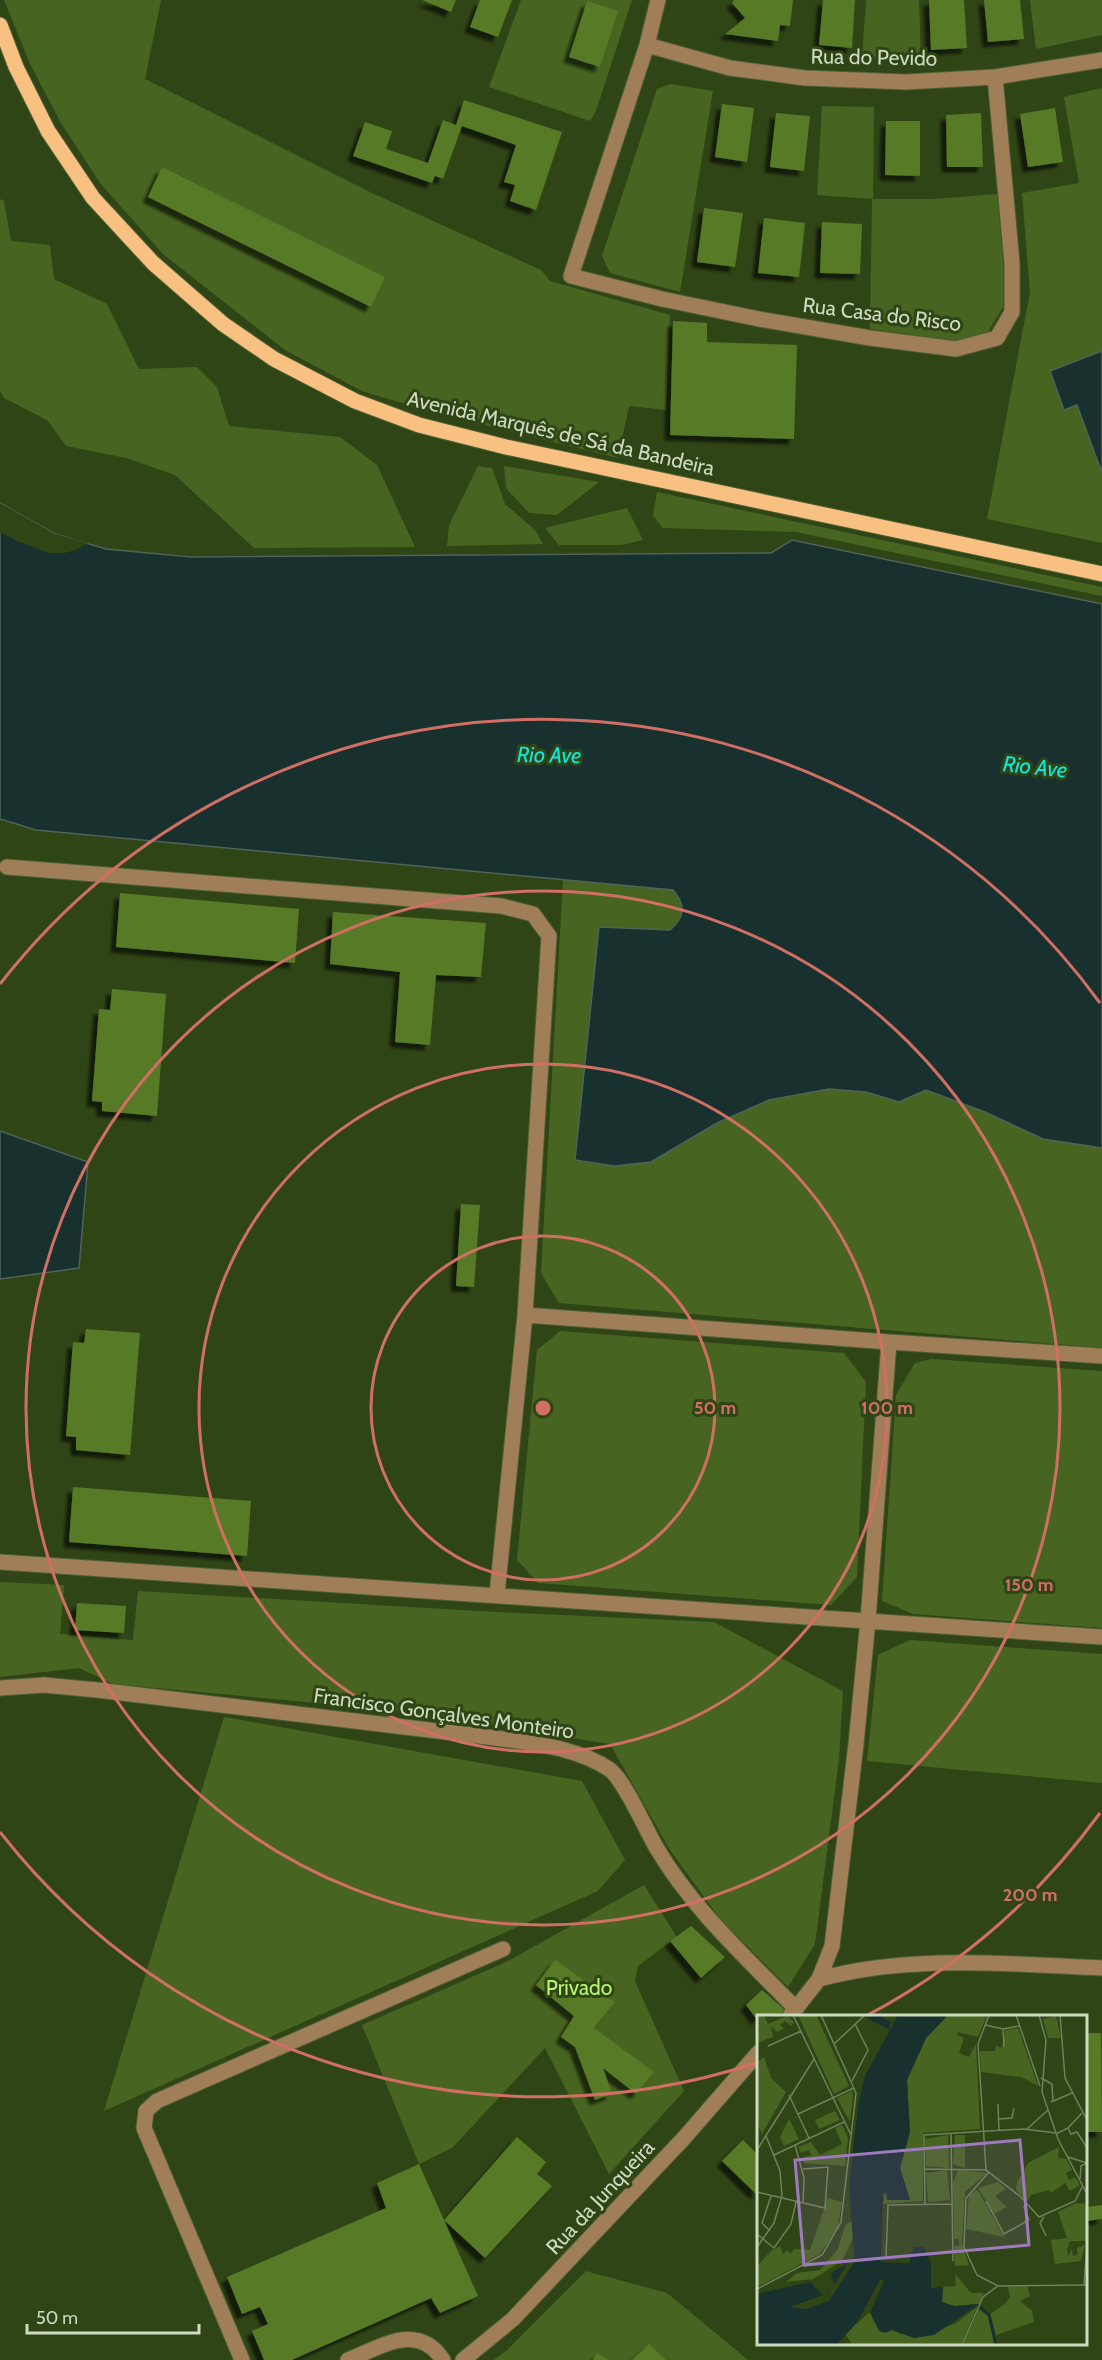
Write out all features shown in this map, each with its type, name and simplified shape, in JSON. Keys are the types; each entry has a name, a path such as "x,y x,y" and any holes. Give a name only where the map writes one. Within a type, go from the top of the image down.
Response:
{"main road":[{"name":"Avenida Marquês de Sá da Bandeira","path":"0,25 16,67 48,130 93,198 153,263 223,324 274,359 355,401 419,425 506,447 1102,574"}],"street":[{"path":"647,45 658,0"},
{"name":"Rua do Pevido","path":"647,45 730,68 805,78 906,82 995,76 1102,60"},
{"name":"Rua Casa do Risco","path":"647,45 571,276 759,320 956,349 998,338 1012,312 1012,263 995,76"},
{"path":"8,867 501,906 533,914 549,936 525,1315 497,1594"},
{"path":"525,1315 1102,1356"},
{"path":"793,2013 819,1979 832,1947 868,1620 889,1342"},
{"path":"0,1562 497,1594 1102,1637"},
{"name":"Francisco Gonçalves Monteiro","path":"0,1688 44,1685 97,1690 496,1738 586,1755 612,1771 633,1804 656,1848 686,1892 793,2013"},
{"path":"242,2360 144,2128 146,2111 157,2101 503,1949"},
{"path":"819,1979 847,1971 908,1964 1102,1968"},
{"name":"Rua da Junqueira","path":"463,2360 513,2319 684,2138 757,2055"},
{"path":"348,2360 404,2338 423,2340 435,2348 442,2360"}],"green space":[{"path":"4,0 161,0 145,79 374,194 541,270 550,281 670,315 666,410 629,406 618,458 425,410 362,391 285,350 163,254 100,183 61,123 30,64"},
{"path":"521,0 632,0 596,111 590,121 489,87"},
{"path":"866,0 919,0 921,57 862,57"},
{"path":"1030,0 1102,0 1102,35 1036,49"},
{"path":"670,84 713,91 680,292 610,273 602,256 657,89"},
{"path":"1102,88 1102,543 987,519 1030,292 1022,193 1079,183 1064,97"},
{"path":"822,106 874,107 873,199 935,199 997,194 1003,259 1003,307 988,332 957,341 870,329 872,199 817,195"},
{"path":"0,199 4,201 11,241 50,245 54,279 107,304 139,369 197,367 217,387 229,426 340,437 377,465 415,547 254,548 175,475 126,458 66,446 47,420 4,398 0,391"},
{"path":"478,466 492,468 505,504 535,530 543,544 447,546 449,525"},
{"path":"504,466 599,482 557,515 529,513 506,488"},
{"path":"657,492 1102,587 1102,596 796,532 663,528 653,516"},
{"path":"627,508 643,540 621,545 559,545 545,528"},
{"path":"563,879 673,890 677,895 682,906 681,916 670,930 717,1123 769,1100 829,1089 866,1092 899,1102 926,1090 985,1112 1043,1139 1102,1148 1102,1348 559,1303 541,1273"},
{"path":"560,1331 844,1353 866,1382 857,1577 831,1605 538,1583 517,1560 537,1350"},
{"path":"932,1359 1102,1371 1102,1628 913,1614 882,1601 896,1395 915,1363"},
{"path":"0,1582 64,1585 60,1634 133,1640 138,1591 714,1622 843,1691 839,1759 815,1944 788,1987 720,1919 670,1850 610,1744 391,1710 113,1684 79,1668 0,1677"},
{"path":"910,1640 1102,1654 1102,1783 867,1761 878,1655"},
{"path":"224,1717 582,1781 625,1860 598,1891 104,2111"},
{"name":"Privado","path":"644,1885 677,1937 638,1966 635,1981 684,2091 609,2174 545,2048 452,2148 419,2164 362,2025 506,1962"},
{"path":"586,2271 667,2293 748,2360 494,2360 507,2350"}],"water":[{"path":"1102,351 1102,473 1077,405 1064,410 1050,371"},
{"name":"Rio Ave","path":"0,503 55,534 106,549 191,557 771,553 792,540 1102,604 1102,1148 1043,1139 985,1112 926,1090 899,1102 866,1092 829,1089 769,1100 717,1123 651,1162 614,1166 575,1160 599,927 670,930 679,920 682,911 680,901 673,890 36,830 0,819"},
{"path":"0,1131 88,1162 79,1268 0,1279"}],"pier":[{"path":"0,503 55,534 88,543 76,550 64,553 48,553 17,541 0,532"}],"building":[{"path":"422,0 456,0 451,12"},
{"path":"480,0 512,0 498,37 470,27"},
{"path":"734,0 793,0 790,26 780,25 778,41 725,34 745,18 732,3"},
{"path":"823,0 855,0 852,48 819,45"},
{"path":"929,0 964,0 967,48 931,50"},
{"path":"984,0 1020,0 1024,39 988,42"},
{"path":"587,1 618,11 600,67 569,57"},
{"path":"464,100 562,132 536,210 510,201 515,185 504,182 516,145 462,126 443,179 435,176 432,183 353,156 365,122 392,131 386,149 428,163 443,120 456,125"},
{"path":"722,104 754,108 747,162 715,157"},
{"path":"1055,108 1063,162 1028,167 1020,114"},
{"path":"776,113 810,116 804,171 770,167"},
{"path":"981,113 983,167 947,167 946,115"},
{"path":"886,121 920,121 920,176 885,175"},
{"path":"162,167 385,277 371,307 148,197"},
{"path":"704,208 743,213 735,267 697,262"},
{"path":"764,218 805,223 799,277 758,273"},
{"path":"822,222 862,224 860,274 820,273"},
{"path":"673,321 707,323 707,342 797,345 794,439 670,435"},
{"path":"120,893 299,909 295,963 116,947"},
{"path":"333,912 486,923 481,977 436,975 430,1045 395,1042 400,972 330,964"},
{"path":"112,989 166,994 157,1116 102,1111 102,1102 92,1101 99,1009 110,1010"},
{"path":"461,1204 480,1205 474,1287 456,1286"},
{"path":"86,1329 140,1333 130,1455 76,1450 76,1437 66,1436 73,1342 84,1343"},
{"path":"73,1487 251,1501 247,1556 69,1542"},
{"path":"77,1603 126,1606 124,1633 75,1630"},
{"path":"691,1926 725,1957 701,1978 670,1941"},
{"path":"555,1960 615,2002 594,2028 654,2072 636,2094 603,2068 612,2094 595,2100 575,2047 561,2037 574,2016 536,1985"},
{"path":"762,1990 785,2010 780,2015 757,2015 757,2020 746,2005"},
{"path":"1087,2033 1101,2033 1102,2132 1087,2132"},
{"path":"517,2137 546,2162 537,2174 552,2186 485,2258 444,2220"},
{"path":"743,2140 757,2154 756,2194 722,2161"},
{"path":"419,2164 478,2296 440,2313 431,2298 292,2360 264,2360 252,2331 268,2324 260,2307 242,2314 227,2277 386,2208 377,2183"},
{"path":"1102,2205 1102,2219 1087,2221 1087,2207"},
{"path":"649,2344 666,2360 632,2360"},
{"path":"597,2353 609,2360 593,2360"}]}
